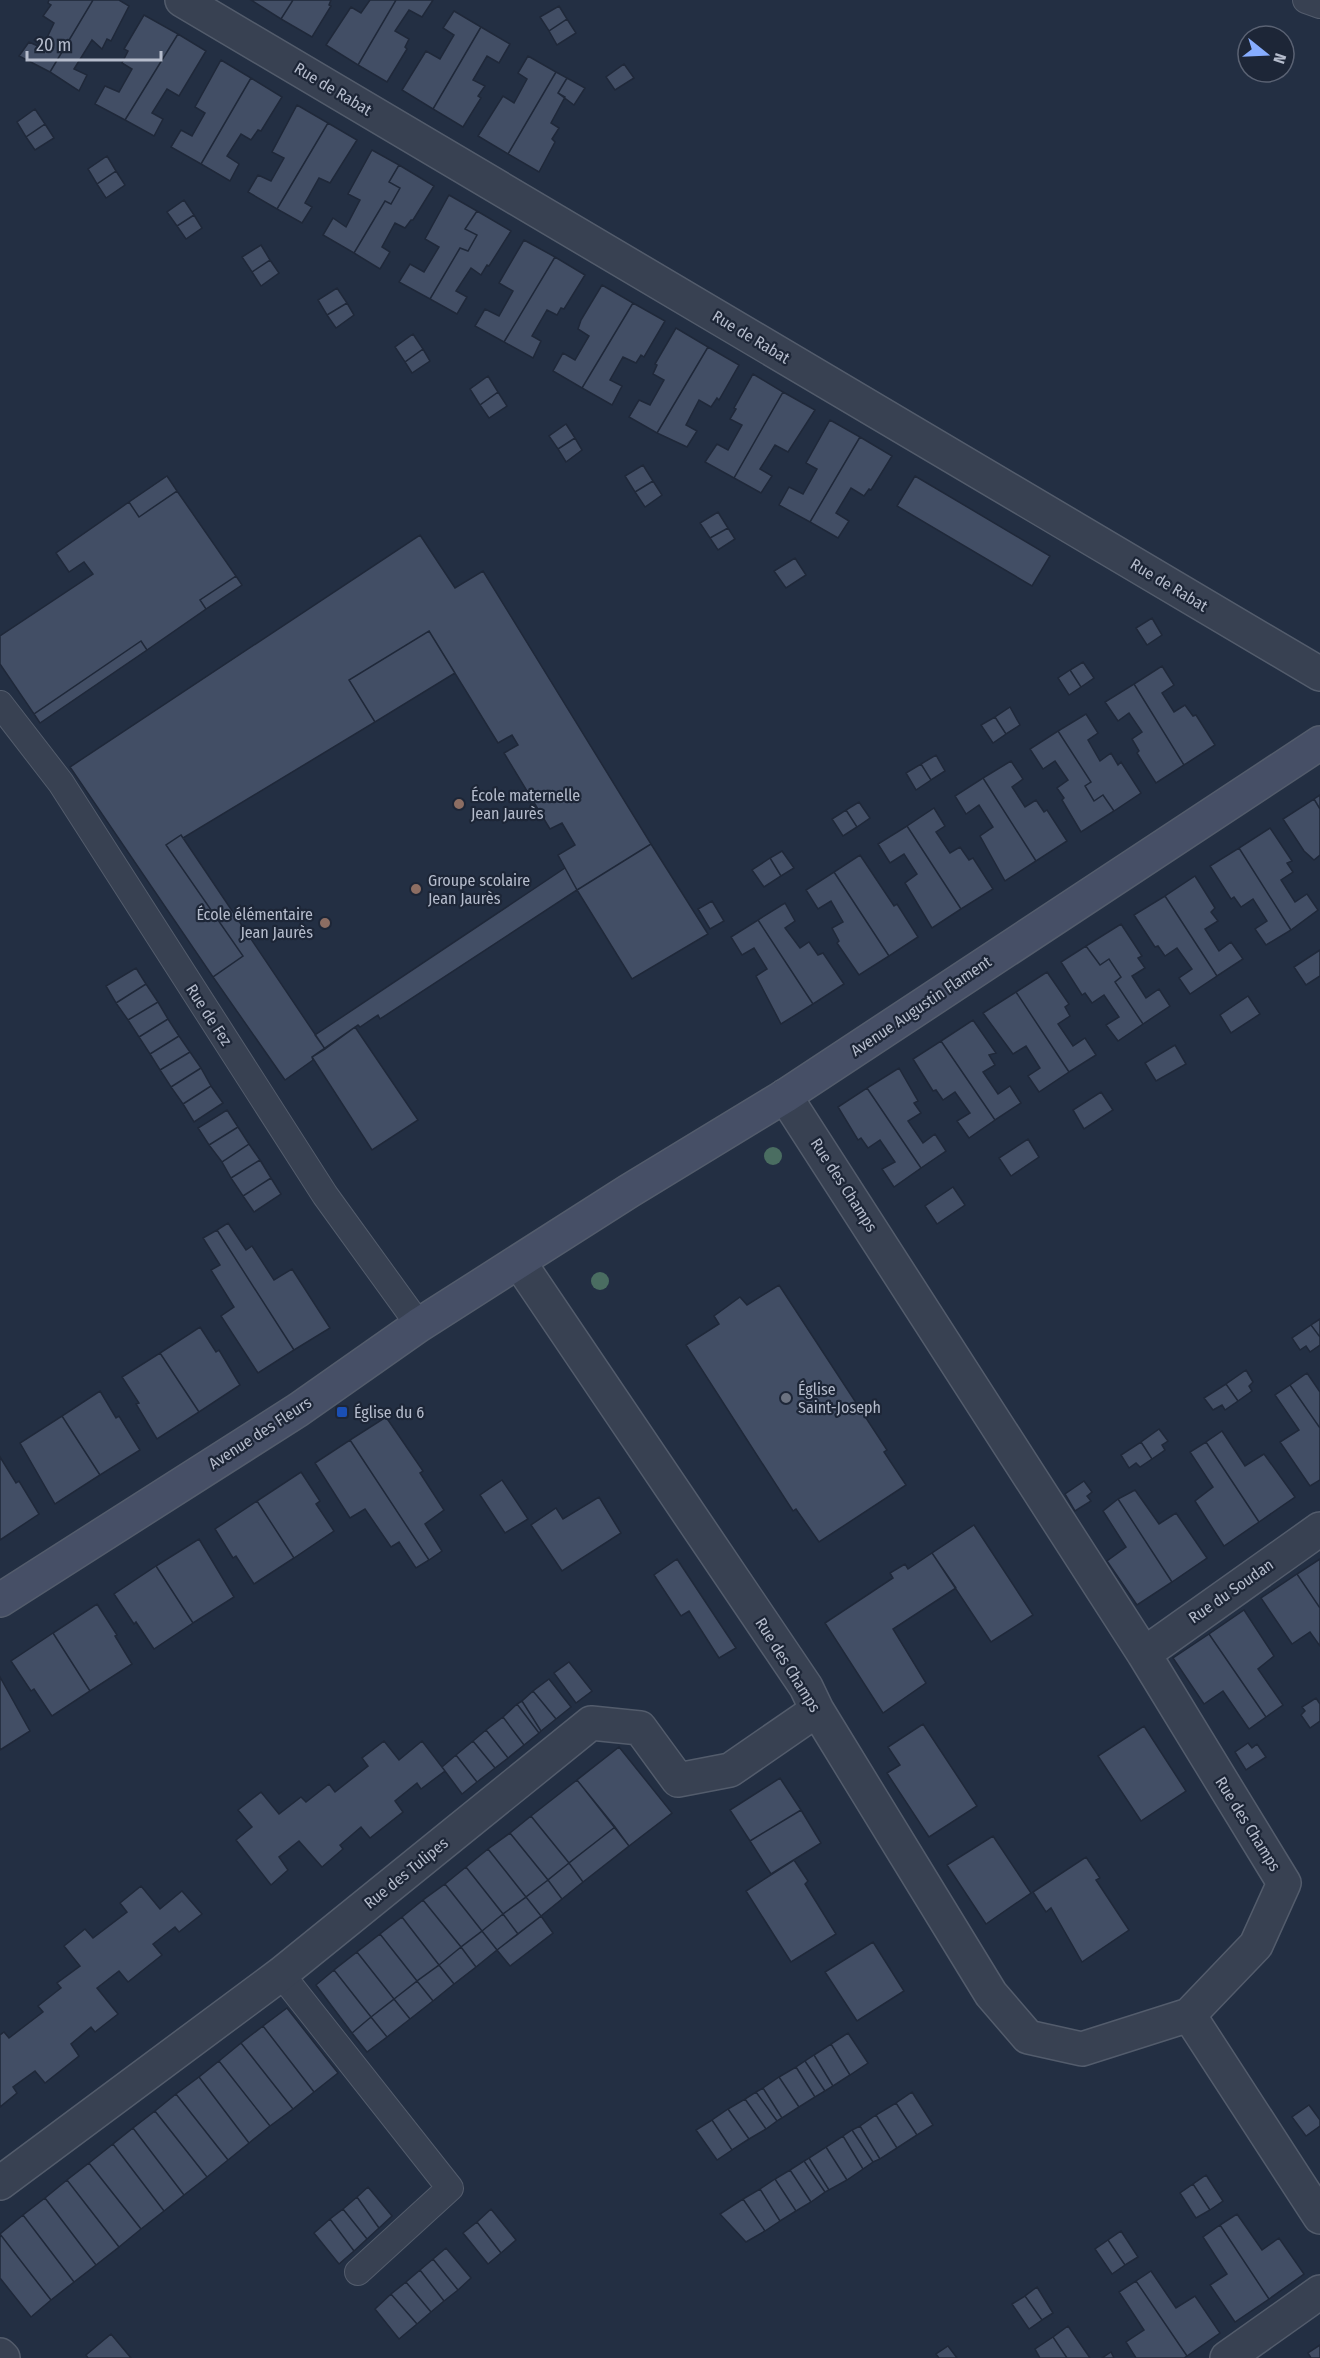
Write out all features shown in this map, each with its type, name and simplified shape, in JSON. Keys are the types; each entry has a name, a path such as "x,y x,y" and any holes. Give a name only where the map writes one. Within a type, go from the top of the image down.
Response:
{"street":[{"name":"Rue de Rabat","path":"182,0 1320,674"},
{"name":"Avenue Augustin Flament","path":"519,1262 629,1191 785,1096 1320,743"},
{"name":"Rue des Champs","path":"519,1262 806,1687 817,1710 991,1994 1028,2037 1082,2049 1189,2015 1256,1945 1284,1883 1144,1654 785,1096"},
{"name":"Avenue des Fleurs","path":"0,1600 298,1410 419,1325 519,1262"},
{"name":"Rue du Soudan","path":"1144,1654 1320,1529"},
{"name":"Rue des Tulipes","path":"0,2183 281,1974 591,1724 640,1728 678,1780 730,1770 817,1710"},
{"path":"1189,2015 1320,2217"},
{"path":"1227,2358 1320,2292"},
{"path":"0,2355 3,2358"}],"lane":[{"path":"1306,0 1320,5"},
{"name":"Rue de Fez","path":"0,704 61,783 325,1195 419,1325"},
{"path":"281,1974 450,2188 358,2272"}],"building":[{"path":"49,0 93,0 50,72 19,56 29,42 42,48 54,23 43,16 51,5 48,3"},
{"path":"93,0 119,0 129,6 111,41 107,39 102,49 92,40 74,69 87,75 79,91 50,72"},
{"path":"251,0 293,0 281,19"},
{"path":"293,0 331,0 329,5 331,6 312,37 281,19"},
{"path":"370,0 396,0 358,65 326,45 351,7 361,13"},
{"path":"396,0 433,0 422,17 409,10 395,31 409,39 405,47 407,49 387,82 358,65"},
{"path":"559,6 567,19 549,31 540,17"},
{"path":"454,11 481,27 433,109 402,90 426,51 440,59 454,35 443,28"},
{"path":"144,15 178,34 125,120 95,104 105,86 119,92 132,69 122,63 128,51 124,49"},
{"path":"567,19 576,33 557,45 549,31"},
{"path":"481,27 510,44 499,63 487,56 473,80 485,86 478,96 481,98 463,127 433,109"},
{"path":"178,34 206,51 179,96 167,89 152,113 163,119 154,136 125,120"},
{"path":"528,56 556,72 508,154 478,136 503,96 514,103 527,79 518,73"},
{"path":"221,60 251,78 201,164 171,147 181,130 192,136 205,113 195,107"},
{"path":"624,64 634,78 615,90 606,77"},
{"path":"556,72 567,78 558,93 565,97 551,123 559,128 552,139 555,142 539,172 508,154"},
{"path":"251,78 282,97 261,131 258,130 251,140 241,134 227,156 239,164 230,181 201,164"},
{"path":"567,78 585,88 574,105 558,93"},
{"path":"297,105 328,123 277,209 248,192 258,175 271,181 284,158 272,152"},
{"path":"35,109 45,124 26,137 17,122"},
{"path":"328,123 357,140 330,183 319,178 305,203 312,207 302,223 277,209"},
{"path":"45,124 54,138 35,150 26,137"},
{"path":"372,150 399,165 389,182 400,188 391,204 385,201 354,253 323,235 333,218 346,227 360,200 348,194"},
{"path":"107,156 116,171 97,184 88,169"},
{"path":"399,165 434,186 413,220 405,228 395,223 382,247 390,252 380,269 354,253 385,201 391,204 400,188 389,182"},
{"path":"116,171 125,185 106,198 97,184"},
{"path":"449,195 477,211 465,229 477,235 468,251 460,248 430,299 399,282 410,264 424,272 439,247 425,239"},
{"path":"184,200 194,215 177,226 167,212"},
{"path":"477,211 511,231 481,275 471,268 456,291 467,297 457,314 430,299 460,248 468,251 477,235 465,229"},
{"path":"194,215 202,228 186,239 177,226"},
{"path":"524,240 555,257 504,342 475,326 485,309 499,316 513,291 499,283"},
{"path":"261,245 270,260 252,272 242,257"},
{"path":"555,257 585,275 564,309 561,308 557,315 547,310 532,336 541,341 533,358 504,342"},
{"path":"270,260 279,273 261,286 252,272"},
{"path":"602,285 633,303 582,388 553,371 563,353 575,360 589,336 578,329"},
{"path":"337,288 347,303 327,315 318,300"},
{"path":"347,303 354,315 336,328 327,315"},
{"path":"633,303 665,321 644,357 641,355 636,363 623,357 610,380 622,386 612,405 582,388"},
{"path":"676,328 708,347 657,433 629,417 639,400 650,405 664,380 653,374 657,365 655,364"},
{"path":"413,334 423,349 405,362 395,347"},
{"path":"708,347 739,365 719,400 717,398 711,407 699,400 686,425 697,431 687,447 657,433"},
{"path":"423,349 430,361 412,373 405,362"},
{"path":"753,374 783,392 734,478 705,462 717,444 728,450 742,425 730,419"},
{"path":"488,376 498,392 480,405 470,389"},
{"path":"498,392 507,406 489,418 480,405"},
{"path":"783,392 815,410 788,452 775,445 760,469 772,476 761,493 734,478"},
{"path":"830,420 860,437 810,522 779,505 789,487 803,494 817,469 806,463"},
{"path":"566,424 575,438 558,449 549,436"},
{"path":"860,437 892,456 871,490 869,489 864,496 851,488 836,513 849,521 838,538 810,522"},
{"path":"575,438 582,450 566,462 558,449"},
{"path":"643,465 653,481 635,492 625,476"},
{"path":"167,476 177,491 139,517 129,502"},
{"path":"915,476 1050,556 1032,586 897,506"},
{"path":"653,481 662,495 645,507 635,492"},
{"path":"177,491 236,576 200,600 206,609 147,650 141,641 34,714 0,664 0,636 93,574 84,562 69,572 56,553 129,502 139,517"},
{"path":"718,512 728,528 710,538 700,523"},
{"path":"728,528 735,539 718,550 710,538"},
{"path":"420,535 455,588 483,571 651,844 577,890 558,855 575,845 562,823 550,829 504,753 518,745 512,735 498,743 429,631 349,680 375,722 183,838 181,835 166,845 243,956 213,977 70,767"},
{"path":"795,558 806,575 786,588 774,571"},
{"path":"236,576 242,585 206,609 200,600"},
{"path":"1152,618 1162,635 1147,645 1136,628"},
{"path":"429,631 455,673 375,722 349,680"},
{"path":"141,641 147,650 40,723 34,714"},
{"path":"1083,662 1094,678 1081,687 1070,670"},
{"path":"1162,666 1174,685 1162,693 1174,712 1185,705 1193,716 1196,715 1215,745 1184,765 1134,684"},
{"path":"1070,670 1081,687 1069,695 1058,678"},
{"path":"1134,684 1184,765 1156,783 1137,753 1139,751 1132,739 1142,732 1129,713 1118,721 1105,702"},
{"path":"1010,707 1020,725 1006,734 995,717"},
{"path":"1086,714 1098,733 1088,740 1100,761 1111,753 1118,765 1121,762 1141,793 1114,811 1103,795 1094,801 1085,786 1091,782 1058,731"},
{"path":"995,717 1006,734 993,743 981,725"},
{"path":"1058,731 1091,782 1085,786 1094,801 1103,795 1114,811 1081,832 1057,788 1068,780 1055,761 1043,769 1030,749"},
{"path":"936,755 945,771 931,780 921,764"},
{"path":"1011,761 1023,779 1012,787 1025,807 1036,800 1044,812 1047,810 1067,841 1036,861 983,778"},
{"path":"921,764 931,780 916,790 906,773"},
{"path":"983,778 1036,861 1005,881 980,836 993,827 979,805 966,814 955,796"},
{"path":"1320,795 1320,809 1314,799"},
{"path":"1314,799 1320,809 1320,855 1314,860 1304,851 1283,819"},
{"path":"859,802 870,818 857,827 846,810"},
{"path":"934,808 945,826 936,832 950,853 960,847 969,860 973,858 993,889 961,909 907,826"},
{"path":"846,810 857,827 843,836 832,819"},
{"path":"907,826 961,909 932,928 905,883 917,874 904,854 890,863 878,844"},
{"path":"1270,828 1292,861 1287,863 1293,872 1281,880 1295,902 1307,894 1318,910 1291,930 1239,848"},
{"path":"181,835 325,1049 285,1080 213,977 243,956 166,845"},
{"path":"651,844 708,934 632,979 577,890"},
{"path":"1239,848 1291,930 1266,945 1255,929 1267,921 1253,899 1241,907 1234,897 1231,899 1210,866"},
{"path":"782,851 794,868 781,876 770,858"},
{"path":"860,855 894,906 897,904 918,937 889,956 834,872"},
{"path":"770,858 781,876 764,887 752,870"},
{"path":"565,868 577,890 380,1019 378,1015 360,1027 358,1025 325,1049 315,1035"},
{"path":"834,872 889,956 859,975 837,943 839,941 832,928 843,922 831,901 818,909 806,890"},
{"path":"1195,876 1215,908 1211,912 1218,921 1205,929 1219,951 1231,942 1243,959 1217,976 1165,896"},
{"path":"1165,896 1217,976 1190,994 1179,978 1192,969 1177,948 1165,956 1158,946 1155,947 1134,915"},
{"path":"712,901 724,921 710,929 698,909"},
{"path":"785,903 795,921 785,928 800,948 809,942 818,955 823,953 844,984 813,1004 758,920"},
{"path":"758,920 813,1004 781,1024 756,976 767,969 754,948 742,955 731,937"},
{"path":"1121,924 1142,956 1138,958 1145,968 1132,976 1146,998 1159,989 1170,1006 1143,1024 1115,982 1121,977 1109,959 1100,965 1086,946"},
{"path":"1086,946 1100,965 1109,959 1121,977 1115,982 1143,1024 1118,1041 1106,1025 1119,1017 1104,995 1092,1003 1085,993 1082,995 1061,962"},
{"path":"1320,950 1320,976 1306,985 1294,967"},
{"path":"136,968 146,984 116,1003 106,986"},
{"path":"1047,972 1069,1004 1065,1007 1070,1016 1058,1024 1073,1046 1085,1038 1096,1055 1069,1072 1016,992"},
{"path":"146,984 158,1002 128,1020 116,1003"},
{"path":"1016,992 1069,1072 1039,1092 1028,1076 1040,1068 1026,1046 1013,1054 983,1013"},
{"path":"1248,996 1260,1014 1231,1033 1220,1015"},
{"path":"158,1002 168,1019 139,1037 128,1020"},
{"path":"168,1019 179,1036 150,1054 139,1037"},
{"path":"973,1020 996,1053 989,1055 995,1065 983,1072 998,1094 1010,1086 1021,1103 995,1120 941,1041"},
{"path":"355,1027 418,1120 372,1150 312,1057"},
{"path":"179,1036 190,1052 160,1070 150,1054"},
{"path":"941,1041 995,1120 969,1138 957,1121 970,1113 955,1092 943,1100 936,1090 933,1091 913,1059"},
{"path":"1175,1045 1186,1064 1156,1081 1145,1063"},
{"path":"190,1052 201,1068 171,1087 160,1070"},
{"path":"201,1068 211,1086 183,1104 171,1087"},
{"path":"899,1068 918,1101 914,1103 921,1113 908,1121 923,1143 935,1134 946,1151 921,1168 867,1088"},
{"path":"211,1086 223,1103 194,1122 183,1104"},
{"path":"867,1088 921,1168 894,1187 882,1169 895,1162 880,1140 868,1148 861,1138 858,1140 838,1107"},
{"path":"1101,1092 1113,1110 1084,1129 1073,1110"},
{"path":"227,1110 238,1127 209,1145 198,1128"},
{"path":"238,1127 249,1144 222,1162 209,1145"},
{"path":"1028,1139 1039,1157 1011,1176 999,1158"},
{"path":"249,1144 260,1160 231,1178 222,1162"},
{"path":"260,1160 271,1178 243,1196 231,1178"},
{"path":"271,1178 281,1194 254,1212 243,1196"},
{"path":"953,1187 965,1205 937,1224 925,1206"},
{"path":"228,1223 246,1250 252,1246 274,1280 292,1269 330,1328 294,1350 217,1230"},
{"path":"217,1230 294,1350 258,1373 221,1316 234,1307 211,1270 220,1265 203,1238"},
{"name":"Église Saint-Joseph","path":"779,1285 887,1450 884,1452 906,1485 819,1542 796,1509 793,1511 686,1345 719,1324 714,1316 740,1297 747,1305"},
{"path":"1320,1319 1320,1337 1311,1325"},
{"path":"1311,1325 1320,1337 1320,1345 1310,1352 1306,1346 1300,1350 1292,1338"},
{"path":"200,1327 216,1352 219,1350 240,1385 199,1412 160,1353"},
{"path":"160,1353 199,1412 157,1439 136,1404 139,1403 122,1377"},
{"path":"1246,1370 1253,1382 1249,1386 1252,1391 1238,1401 1226,1384"},
{"path":"1307,1373 1320,1392 1320,1428 1290,1385"},
{"path":"1226,1384 1238,1401 1225,1410 1222,1405 1213,1410 1204,1398"},
{"path":"1290,1385 1320,1428 1320,1480 1310,1486 1280,1442 1299,1430 1275,1395"},
{"path":"100,1391 116,1418 119,1416 140,1450 100,1475 62,1416"},
{"path":"62,1416 100,1475 55,1504 20,1443"},
{"path":"386,1417 423,1471 420,1473 444,1510 425,1524 442,1551 429,1560 350,1440"},
{"path":"1159,1429 1168,1441 1162,1445 1165,1450 1152,1459 1141,1442"},
{"path":"1222,1431 1245,1466 1264,1454 1295,1497 1259,1522 1206,1442"},
{"path":"350,1440 429,1560 416,1568 399,1542 391,1547 365,1509 350,1518 315,1463"},
{"path":"1141,1442 1152,1459 1140,1467 1136,1463 1129,1468 1121,1455"},
{"path":"1206,1442 1259,1522 1224,1546 1195,1501 1213,1487 1190,1452"},
{"path":"0,1457 16,1483 19,1481 39,1514 0,1540"},
{"path":"301,1472 320,1501 316,1504 334,1531 294,1558 257,1501"},
{"path":"502,1480 528,1519 505,1533 480,1495"},
{"path":"1084,1481 1092,1492 1087,1496 1091,1501 1075,1511 1065,1494"},
{"path":"1135,1490 1159,1524 1176,1513 1207,1558 1172,1582 1118,1499"},
{"path":"599,1497 621,1533 562,1571 531,1525 556,1508 563,1519"},
{"path":"1118,1499 1172,1582 1137,1605 1107,1561 1126,1547 1103,1511"},
{"path":"257,1501 294,1558 254,1584 236,1556 233,1558 215,1529"},
{"path":"974,1525 1033,1615 991,1642 932,1553"},
{"path":"199,1539 234,1597 193,1623 156,1566"},
{"path":"932,1553 956,1588 893,1629 926,1683 883,1713 825,1623 893,1578 890,1573 905,1564 908,1569"},
{"path":"677,1559 736,1648 719,1658 689,1611 681,1616 654,1575"},
{"path":"1320,1559 1320,1608 1297,1574"},
{"path":"156,1566 193,1623 154,1649 114,1594"},
{"path":"1297,1574 1320,1608 1320,1646 1310,1632 1292,1644 1261,1598"},
{"path":"97,1604 132,1664 90,1691 53,1633"},
{"path":"1244,1610 1274,1656 1258,1669 1283,1705 1266,1717 1209,1634"},
{"path":"53,1633 90,1691 52,1716 34,1689 31,1691 11,1661"},
{"path":"1209,1634 1266,1717 1249,1729 1223,1691 1204,1704 1173,1658"},
{"path":"569,1662 592,1691 576,1703 554,1673"},
{"path":"0,1677 30,1731 0,1750"},
{"path":"549,1679 571,1707 556,1719 533,1691"},
{"path":"533,1691 556,1719 541,1731 522,1701"},
{"path":"1316,1698 1320,1704 1320,1721 1310,1728 1301,1715 1305,1711 1302,1707"},
{"path":"522,1701 541,1731 539,1733 517,1704"},
{"path":"517,1704 539,1733 524,1745 503,1717"},
{"path":"503,1717 524,1745 508,1758 486,1730"},
{"path":"923,1724 977,1806 929,1837 887,1773 900,1765 888,1747"},
{"path":"1144,1726 1186,1791 1141,1821 1098,1756"},
{"path":"486,1730 508,1758 495,1768 473,1741"},
{"path":"384,1741 399,1760 422,1741 445,1771 421,1789 417,1783 395,1801 403,1812 370,1838 361,1827 340,1845 343,1849 322,1867 299,1841 279,1857 288,1870 271,1885 236,1840 252,1827 238,1810 261,1792 279,1814 301,1797 306,1802 329,1784 335,1792 368,1766 362,1758"},
{"path":"473,1741 495,1768 477,1782 456,1755"},
{"path":"1248,1743 1252,1748 1257,1744 1266,1757 1246,1770 1235,1752"},
{"path":"619,1747 672,1813 629,1846 577,1780"},
{"path":"456,1755 477,1782 462,1794 442,1767"},
{"path":"780,1778 801,1810 750,1841 730,1810"},
{"path":"577,1780 615,1827 569,1863 531,1816"},
{"path":"801,1810 821,1843 771,1874 750,1841"},
{"path":"531,1816 569,1863 548,1880 510,1833"},
{"path":"615,1827 629,1846 583,1882 569,1863"},
{"path":"510,1833 548,1880 526,1897 488,1849"},
{"path":"993,1836 1031,1893 986,1924 947,1865"},
{"path":"488,1849 526,1897 503,1914 466,1867"},
{"path":"1086,1857 1100,1878 1096,1880 1129,1930 1082,1962 1051,1908 1046,1912 1033,1892"},
{"path":"794,1860 808,1881 805,1884 836,1934 791,1962 746,1891"},
{"path":"569,1863 583,1882 562,1899 548,1880"},
{"path":"466,1867 503,1914 482,1931 445,1884"},
{"path":"548,1880 562,1899 541,1916 526,1897"},
{"path":"445,1884 482,1931 461,1947 423,1900"},
{"path":"141,1886 160,1909 182,1891 202,1914 179,1932 175,1927 153,1944 162,1955 128,1982 119,1971 97,1988 118,2014 95,2032 91,2027 71,2044 79,2056 45,2083 35,2071 13,2087 17,2093 0,2107 0,2035 4,2032 9,2038 43,2012 38,2006 61,1988 57,1983 80,1966 64,1946 85,1929 93,1938 127,1912 120,1903"},
{"path":"526,1897 541,1916 518,1934 503,1914"},
{"path":"423,1900 461,1947 439,1965 402,1917"},
{"path":"503,1914 518,1934 497,1950 482,1931"},
{"path":"541,1916 553,1933 510,1966 497,1950"},
{"path":"402,1917 439,1965 417,1981 380,1934"},
{"path":"482,1931 497,1950 476,1967 461,1947"},
{"path":"380,1934 417,1981 394,1999 357,1952"},
{"path":"873,1942 904,1991 857,2021 825,1972"},
{"path":"461,1947 476,1967 454,1984 439,1965"},
{"path":"357,1952 394,1999 371,2017 334,1970"},
{"path":"439,1965 454,1984 433,2001 417,1981"},
{"path":"334,1970 371,2017 352,2033 316,1985"},
{"path":"417,1981 433,2001 410,2019 394,1999"},
{"path":"394,1999 410,2019 387,2037 371,2017"},
{"path":"287,2008 338,2073 314,2092 263,2026"},
{"path":"371,2017 387,2037 367,2052 352,2033"},
{"path":"263,2026 314,2092 293,2109 241,2043"},
{"path":"848,2033 868,2063 850,2075 831,2044"},
{"path":"241,2043 293,2109 270,2126 219,2061"},
{"path":"831,2044 850,2075 833,2086 814,2055"},
{"path":"814,2055 833,2086 825,2091 805,2061"},
{"path":"219,2061 270,2126 249,2143 199,2077"},
{"path":"805,2061 825,2091 815,2097 796,2067"},
{"path":"796,2067 815,2097 799,2107 779,2077"},
{"path":"199,2077 249,2143 228,2160 176,2094"},
{"path":"779,2077 799,2107 782,2118 763,2088"},
{"path":"763,2088 782,2118 777,2121 756,2092"},
{"path":"756,2092 777,2121 766,2129 745,2099"},
{"path":"912,2092 933,2125 917,2135 896,2103"},
{"path":"176,2094 228,2160 207,2177 155,2111"},
{"path":"745,2099 766,2129 749,2139 728,2109"},
{"path":"896,2103 917,2135 897,2148 876,2115"},
{"path":"1309,2105 1320,2120 1320,2126 1306,2136 1292,2117"},
{"path":"728,2109 749,2139 732,2150 712,2120"},
{"path":"155,2111 207,2177 184,2195 133,2128"},
{"path":"876,2115 897,2148 880,2159 860,2126"},
{"path":"712,2120 732,2150 717,2160 696,2130"},
{"path":"860,2126 880,2159 873,2162 852,2130"},
{"path":"133,2128 184,2195 164,2211 113,2144"},
{"path":"852,2130 873,2162 863,2169 843,2136"},
{"path":"843,2136 863,2169 847,2180 826,2147"},
{"path":"113,2144 164,2211 141,2229 89,2163"},
{"path":"826,2147 847,2180 829,2190 809,2158"},
{"path":"809,2158 829,2190 825,2192 804,2161"},
{"path":"804,2161 825,2192 811,2202 790,2170"},
{"path":"89,2163 141,2229 119,2247 67,2180"},
{"path":"790,2170 811,2202 796,2211 775,2179"},
{"path":"1206,2175 1223,2201 1210,2210 1193,2184"},
{"path":"775,2179 796,2211 780,2221 760,2189"},
{"path":"67,2180 119,2247 96,2265 45,2198"},
{"path":"1193,2184 1210,2210 1196,2218 1180,2193"},
{"path":"368,2187 392,2216 379,2228 357,2197"},
{"path":"760,2189 780,2221 765,2231 743,2199"},
{"path":"357,2197 379,2228 367,2239 343,2209"},
{"path":"45,2198 96,2265 74,2282 23,2215"},
{"path":"743,2199 765,2231 746,2242 720,2214"},
{"path":"343,2209 367,2239 354,2251 330,2219"},
{"path":"491,2209 516,2240 501,2253 477,2222"},
{"path":"1237,2214 1262,2250 1279,2238 1304,2274 1269,2299 1220,2225"},
{"path":"23,2215 74,2282 51,2300 0,2234"},
{"path":"330,2219 354,2251 339,2264 314,2233"},
{"path":"477,2222 501,2253 488,2264 463,2233"},
{"path":"1220,2225 1269,2299 1235,2322 1210,2285 1227,2274 1203,2237"},
{"path":"1121,2231 1138,2257 1125,2265 1108,2240"},
{"path":"0,2234 51,2300 31,2317 0,2278"},
{"path":"1108,2240 1125,2265 1112,2274 1095,2249"},
{"path":"446,2248 471,2278 458,2290 433,2259"},
{"path":"433,2259 458,2290 444,2301 420,2270"},
{"path":"420,2270 444,2301 431,2312 406,2282"},
{"path":"1151,2271 1176,2308 1195,2296 1220,2333 1187,2356 1136,2281"},
{"path":"1136,2281 1187,2356 1184,2358 1136,2358 1126,2342 1144,2330 1119,2292"},
{"path":"406,2282 431,2312 417,2324 391,2294"},
{"path":"1037,2287 1053,2313 1042,2320 1025,2296"},
{"path":"391,2294 417,2324 399,2339 375,2309"},
{"path":"1025,2296 1042,2320 1029,2329 1012,2304"},
{"path":"1068,2326 1090,2358 1067,2358 1053,2337"},
{"path":"111,2334 131,2358 88,2358 86,2355"},
{"path":"1053,2337 1067,2358 1040,2358 1035,2349"},
{"path":"1320,2345 1320,2358 1311,2358 1308,2353"},
{"path":"948,2346 957,2358 939,2358 936,2354"},
{"path":"1111,2352 1114,2358 1102,2358"}],"place":[{"name":"École maternelle Jean Jaurès","path":"459,804"},
{"name":"Groupe scolaire Jean Jaurès","path":"416,889"},
{"name":"École élémentaire Jean Jaurès","path":"325,923"},
{"name":"Église Saint-Joseph","path":"786,1398"},
{"name":"Église du 6","path":"342,1412"}]}
